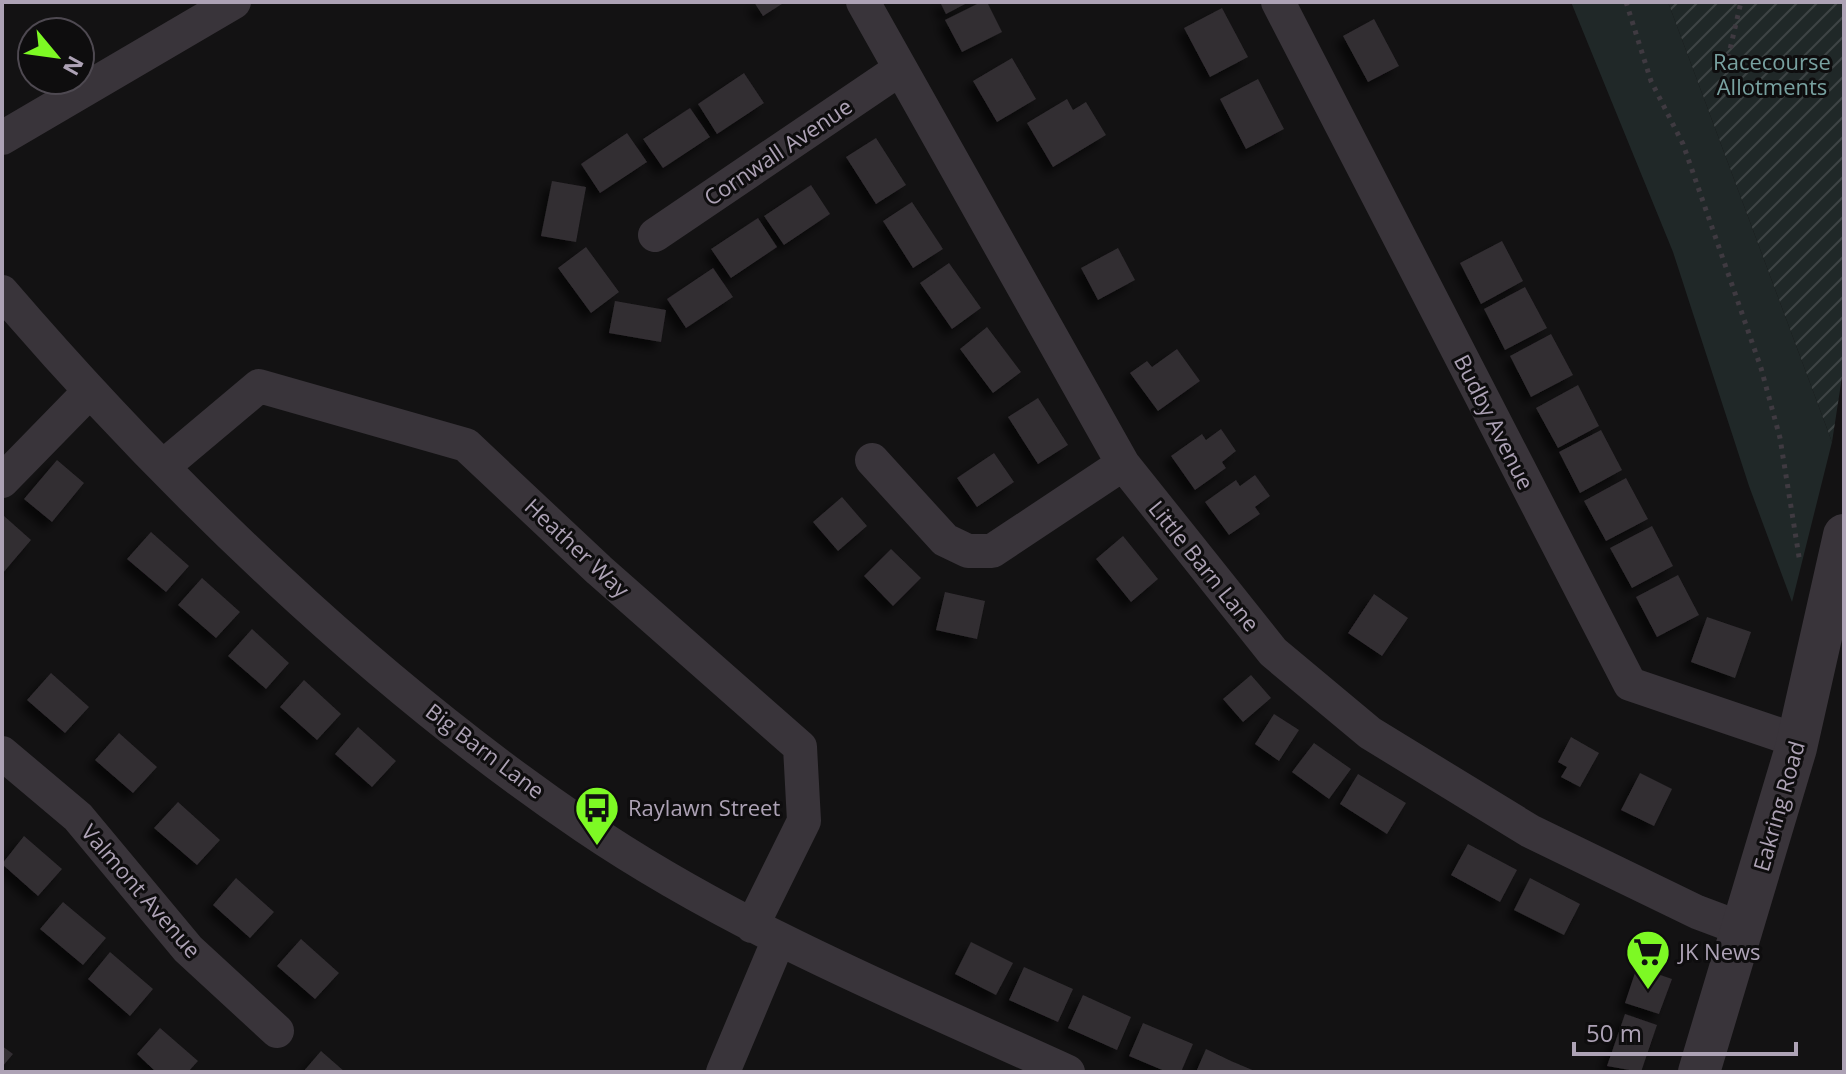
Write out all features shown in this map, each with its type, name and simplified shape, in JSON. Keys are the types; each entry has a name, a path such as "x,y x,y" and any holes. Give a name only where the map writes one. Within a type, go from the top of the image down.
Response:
{"street":[{"path":"2,138 234,2"},
{"name":"Little Barn Lane","path":"863,2 1123,464 1273,652 1370,733 1530,831 1697,912 1745,930"},
{"name":"Budby Avenue","path":"1278,2 1630,684 1798,741"},
{"name":"Cornwall Avenue","path":"655,235 900,69"},
{"name":"Big Barn Lane","path":"2,292 89,392 276,577 447,725 585,827 765,932 1068,1072"},
{"name":"Heather Way","path":"165,465 259,386 466,445 622,590 800,747 804,821 765,932"},
{"path":"2,481 89,392"},
{"path":"872,460 945,540 968,551 992,551 1123,464"},
{"name":"Eakring Road","path":"1699,1072 1745,930 1798,741 1844,535"},
{"name":"Valmont Avenue","path":"2,753 78,817 188,949 277,1031"},
{"path":"723,1072 765,932"}],"path":[{"path":"1626,2 1651,81 1683,144 1761,368 1780,438 1801,568 1833,585"},
{"path":"1728,58 1741,2"}],"green space":[{"path":"1571,2 1668,2 1832,442 1792,602 1749,486 1673,252"},
{"name":"Racecourse Allotments","path":"1668,2 1844,2 1844,364 1832,442"}],"building":[{"path":"754,2 785,2 763,16"},
{"path":"940,2 969,2 946,14"},
{"path":"987,2 1002,32 962,52 945,20"},
{"path":"1222,8 1248,57 1210,77 1184,28"},
{"path":"1374,19 1399,66 1368,82 1343,36"},
{"path":"1012,58 1036,99 997,122 973,81"},
{"path":"744,73 764,103 717,134 698,104"},
{"path":"1258,79 1284,129 1246,149 1220,99"},
{"path":"1067,99 1073,110 1086,102 1106,135 1053,167 1027,123"},
{"path":"690,108 710,137 663,168 643,139"},
{"path":"627,133 647,162 600,193 581,164"},
{"path":"876,138 906,185 876,204 846,157"},
{"path":"552,181 586,187 576,242 541,236"},
{"path":"811,185 830,214 784,245 764,216"},
{"path":"912,202 943,249 913,268 883,221"},
{"path":"758,218 777,247 731,278 711,249"},
{"path":"1502,241 1523,281 1481,304 1460,263"},
{"path":"586,247 619,292 591,313 558,268"},
{"path":"1118,248 1135,280 1098,300 1081,268"},
{"path":"949,263 981,308 952,329 920,283"},
{"path":"713,268 733,297 686,328 667,299"},
{"path":"1525,287 1547,328 1505,350 1484,309"},
{"path":"615,301 666,310 661,342 609,333"},
{"path":"987,327 1021,372 993,393 960,349"},
{"path":"1551,334 1573,375 1531,397 1510,356"},
{"path":"1177,349 1200,381 1158,411 1130,373 1147,361 1152,367"},
{"path":"1578,385 1599,426 1558,448 1536,408"},
{"path":"1038,398 1068,445 1038,464 1008,417"},
{"path":"1221,429 1236,451 1222,462 1226,468 1195,490 1171,456 1202,434 1206,440"},
{"path":"1601,430 1622,470 1580,493 1559,452"},
{"path":"994,453 1014,482 977,507 957,478"},
{"path":"57,460 84,483 52,522 24,499"},
{"path":"1255,475 1270,496 1255,507 1260,514 1229,535 1205,502 1236,480 1240,486"},
{"path":"1626,478 1648,519 1606,541 1584,501"},
{"path":"842,497 867,526 838,551 813,522"},
{"path":"4,516 31,540 2,574 2,519"},
{"path":"1652,526 1673,566 1632,588 1610,548"},
{"path":"151,532 189,566 166,592 127,559"},
{"path":"1123,536 1158,579 1131,602 1096,559"},
{"path":"891,549 921,578 893,606 864,576"},
{"path":"1678,575 1699,615 1657,637 1636,597"},
{"path":"202,578 240,612 216,638 178,605"},
{"path":"945,592 985,601 977,639 936,630"},
{"path":"1374,594 1408,618 1382,656 1348,633"},
{"path":"1707,617 1751,632 1735,678 1691,662"},
{"path":"252,629 289,663 266,689 228,656"},
{"path":"51,673 89,707 65,733 27,700"},
{"path":"1251,675 1271,698 1243,722 1223,699"},
{"path":"304,680 341,714 317,740 280,707"},
{"path":"1274,714 1299,730 1279,761 1255,744"},
{"path":"358,727 396,761 372,787 335,754"},
{"path":"119,733 157,767 133,793 95,760"},
{"path":"1571,737 1599,753 1580,787 1561,777 1567,767 1558,762"},
{"path":"1314,743 1351,769 1329,799 1292,772"},
{"path":"1640,773 1672,789 1654,826 1621,810"},
{"path":"1358,774 1406,803 1387,834 1340,804"},
{"path":"178,802 220,840 197,865 154,828"},
{"path":"24,836 62,869 38,896 2,864"},
{"path":"1468,844 1517,870 1500,902 1451,875"},
{"path":"236,878 274,912 250,938 213,905"},
{"path":"1530,878 1580,904 1564,935 1514,910"},
{"path":"63,902 106,938 83,965 40,929"},
{"path":"301,939 339,973 315,999 277,966"},
{"path":"971,942 1013,963 996,995 955,974"},
{"path":"110,952 153,989 130,1016 88,979"},
{"path":"1024,967 1073,989 1058,1022 1009,1000"},
{"name":"JK News","path":"1637,967 1672,979 1659,1014 1625,1003"},
{"path":"1083,995 1131,1017 1117,1050 1068,1028"},
{"path":"1625,1014 1657,1025 1641,1072 1607,1066"},
{"path":"1143,1023 1193,1044 1181,1072 1167,1072 1129,1056"},
{"path":"160,1028 198,1061 188,1072 156,1072 137,1054"},
{"path":"2,1046 13,1054 2,1067"},
{"path":"1206,1049 1231,1061 1257,1072 1196,1072"},
{"path":"321,1051 345,1072 303,1072"}],"place":[{"name":"Raylawn Street","path":"597,847"},
{"name":"JK News","path":"1648,991"}]}
